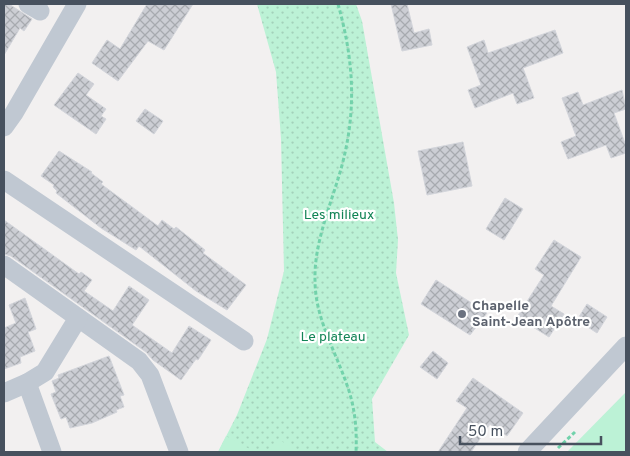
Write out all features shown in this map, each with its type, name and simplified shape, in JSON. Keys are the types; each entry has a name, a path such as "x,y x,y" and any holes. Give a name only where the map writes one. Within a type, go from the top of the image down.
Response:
{"street":[{"path":"4,127 77,4"},
{"path":"4,180 244,341"},
{"path":"4,266 139,361 150,374 178,452"},
{"path":"4,392 27,383 45,372 78,318"},
{"path":"527,452 626,346"},
{"path":"27,383 52,452"}],"path":[{"path":"338,4 351,64 352,113 343,160 328,210 314,278 323,325 347,385 355,414 356,452"},
{"path":"554,452 575,432"}],"green space":[{"path":"257,4 356,4 362,21 394,203 398,240 396,273 409,335 372,399 375,442 388,452 218,452 237,415 267,339 284,271 281,139 276,72"},
{"path":"626,392 626,452 567,452"},
{"path":"226,436 255,452 218,452"},
{"path":"278,439 299,452 270,452"}],"building":[{"path":"4,4 9,4 32,19 24,31 20,28 4,55"},
{"path":"147,4 193,4 164,50 148,41 118,81 92,63 107,40 120,49"},
{"path":"391,4 407,4 414,33 429,29 432,45 402,51"},
{"path":"555,30 563,53 523,68 534,98 517,104 513,93 475,108 468,90 481,85 467,47 484,40 488,53"},
{"path":"78,73 94,84 86,95 106,109 101,116 106,119 96,134 54,105"},
{"path":"622,90 626,109 614,113 626,146 626,153 611,158 606,145 568,159 561,142 576,136 562,98 578,92 583,105"},
{"path":"145,109 163,121 154,134 136,121"},
{"path":"463,142 472,186 427,195 418,151"},
{"path":"59,151 92,172 103,182 101,184 158,226 162,220 174,229 176,227 205,250 203,253 246,285 227,310 196,291 139,246 136,250 101,228 56,193 54,185 41,176"},
{"path":"505,198 523,209 504,240 486,229"},
{"path":"4,220 79,274 81,272 92,280 84,291 113,311 129,286 149,300 132,325 172,353 189,326 211,340 198,360 196,359 181,380 153,360 146,352 11,256 4,254"},
{"path":"554,240 581,257 551,306 564,314 549,337 517,317 544,275 535,269"},
{"name":"Chapelle Saint-Jean Apôtre","path":"436,280 487,313 470,335 421,304"},
{"path":"25,298 36,329 28,332 35,351 20,357 21,363 4,369 4,328 16,323 9,305"},
{"path":"587,304 607,317 597,333 577,320"},
{"path":"433,351 448,363 437,379 420,367"},
{"path":"109,356 124,395 120,396 124,407 92,423 70,428 66,417 61,419 51,394 56,392 52,381 59,378 58,375"},
{"path":"473,378 523,413 507,436 490,424 471,452 438,452 467,408 456,401"}],"place":[{"name":"Chapelle Saint-Jean Apôtre","path":"462,314"}],"park label":[{"name":"Les milieux","path":"339,215"},
{"name":"Le plateau","path":"333,337"}]}
